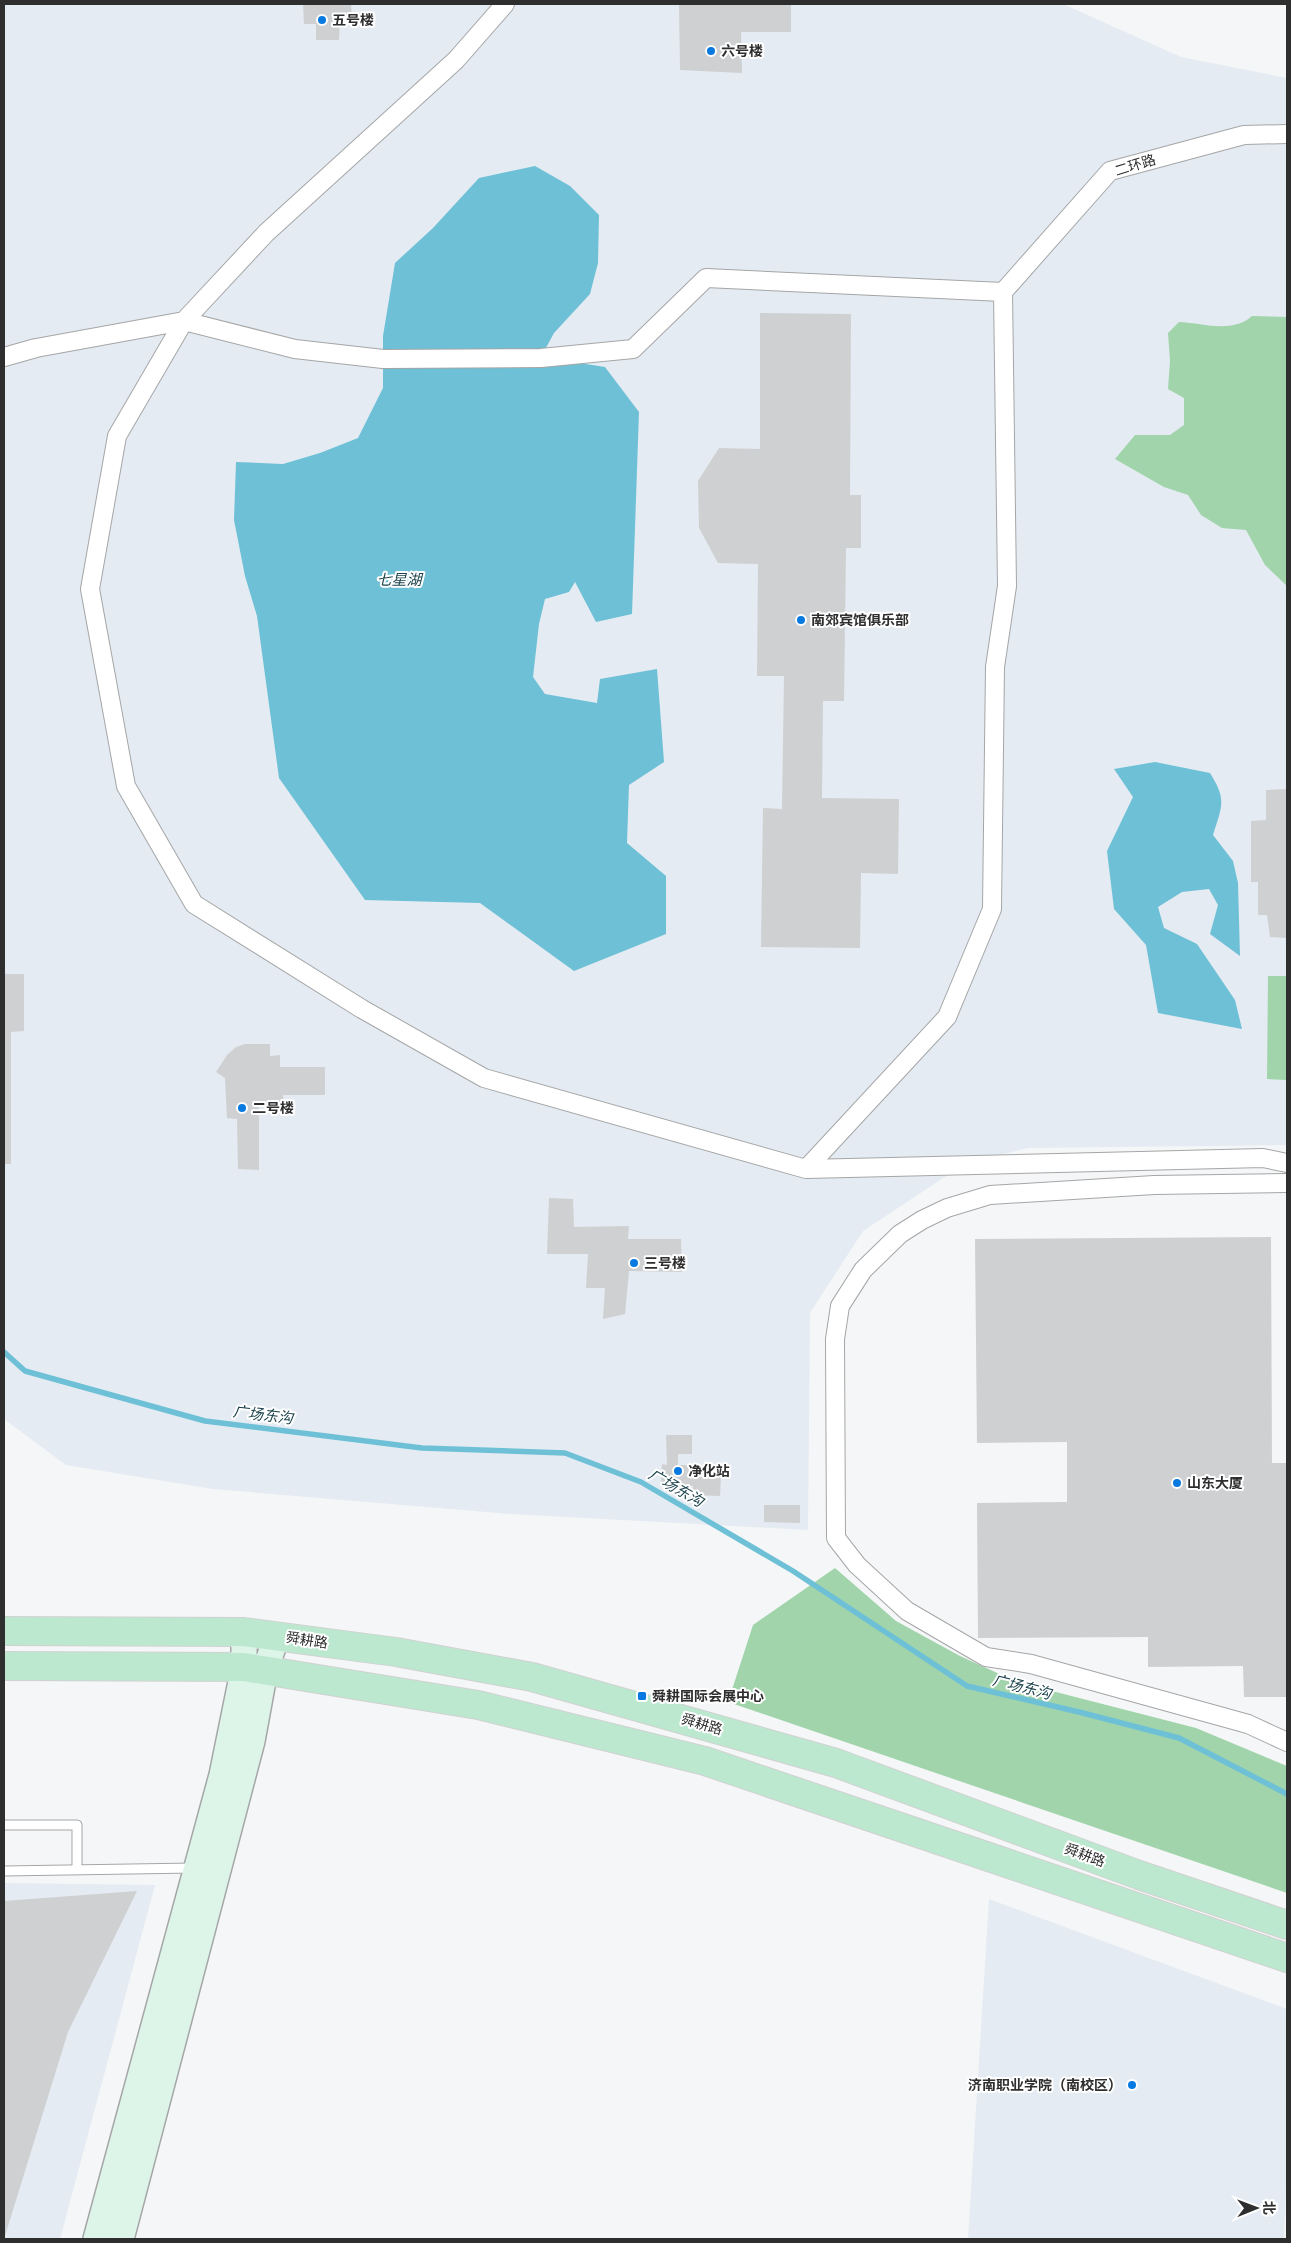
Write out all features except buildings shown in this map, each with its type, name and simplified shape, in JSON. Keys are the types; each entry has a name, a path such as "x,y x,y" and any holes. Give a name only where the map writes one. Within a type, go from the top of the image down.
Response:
{"main road":[{"name":"舜耕路","path":"4,1631 244,1632 396,1652 532,1677 836,1763 1139,1875 1287,1925"},
{"path":"121,2239 252,1740 255,1669 244,1632"},
{"path":"96,2239 222,1775 255,1669 277,1636"},
{"path":"4,1666 255,1669 478,1705 705,1761 1287,1958"}],"street":[{"path":"505,4 456,60 266,233 184,321 117,436 90,589 126,786 194,904 362,1009 484,1078 806,1169 1263,1158 1287,1163"},
{"name":"二环路","path":"1003,292 1110,171 1244,135 1287,134"},
{"path":"4,356 36,348 184,321 296,349 383,359 541,358 633,349 706,278 1003,292 1007,586 995,667 992,908 947,1017 806,1169"},
{"path":"1287,1183 1154,1185 990,1196 947,1208 922,1220 900,1234 863,1270 840,1306 835,1339 836,1538 857,1565 907,1611 986,1657 1031,1664 1248,1724 1287,1742"}],"lane":[{"path":"4,1825 76,1825 77,1870"},
{"path":"4,1871 197,1868"}],"shaded area":[{"path":"4,4 1063,4 1181,57 1287,78 1287,1145 1028,1148 966,1163 863,1231 810,1313 808,1530 511,1514 213,1489 66,1465 4,1419"},
{"path":"4,1883 155,1885 60,2239 4,2239"},
{"name":"济南职业学院（南校区）","path":"989,1899 1287,2009 1287,2161 1284,2239 968,2239"}],"green space":[{"path":"1252,316 1287,317 1287,586 1265,565 1246,530 1222,528 1201,515 1188,495 1164,487 1115,459 1135,435 1170,435 1184,425 1184,398 1168,389 1170,361 1168,333 1179,322 1226,326 1236,325"},
{"path":"1268,976 1287,976 1287,1080 1267,1079"},
{"path":"835,1568 896,1621 960,1656 1017,1682 1196,1728 1287,1766 1287,1893 728,1702 753,1625"}],"water":[{"name":"七星湖","path":"535,166 570,186 599,215 598,263 590,294 554,333 541,357 605,367 639,412 632,614 596,622 575,582 569,592 545,599 539,624 533,677 545,694 597,703 600,679 657,669 664,762 629,785 627,843 666,876 666,934 574,971 480,903 365,900 279,778 257,616 245,576 234,520 236,462 283,464 320,453 358,438 383,388 383,336 395,263 433,228 479,178"},
{"path":"1155,762 1210,773 1219,790 1221,803 1213,835 1233,861 1238,883 1240,956 1210,934 1218,905 1209,889 1182,892 1158,907 1164,928 1197,944 1235,1000 1242,1029 1158,1013 1146,945 1114,909 1107,851 1133,797 1114,769"}],"waterway":[{"name":"广场东沟","path":"4,1352 25,1371 205,1421 422,1448 565,1453 641,1482 793,1571 967,1686 1179,1738 1287,1794"}],"place":[{"name":"五号楼","path":"322,20"},
{"name":"六号楼","path":"711,51"},
{"name":"南郊宾馆俱乐部","path":"801,620"},
{"name":"二号楼","path":"242,1108"},
{"name":"三号楼","path":"634,1263"},
{"name":"净化站","path":"678,1471"},
{"name":"山东大厦","path":"1177,1483"},
{"name":"舜耕国际会展中心","path":"642,1696"},
{"name":"济南职业学院（南校区）","path":"1132,2085"}]}
